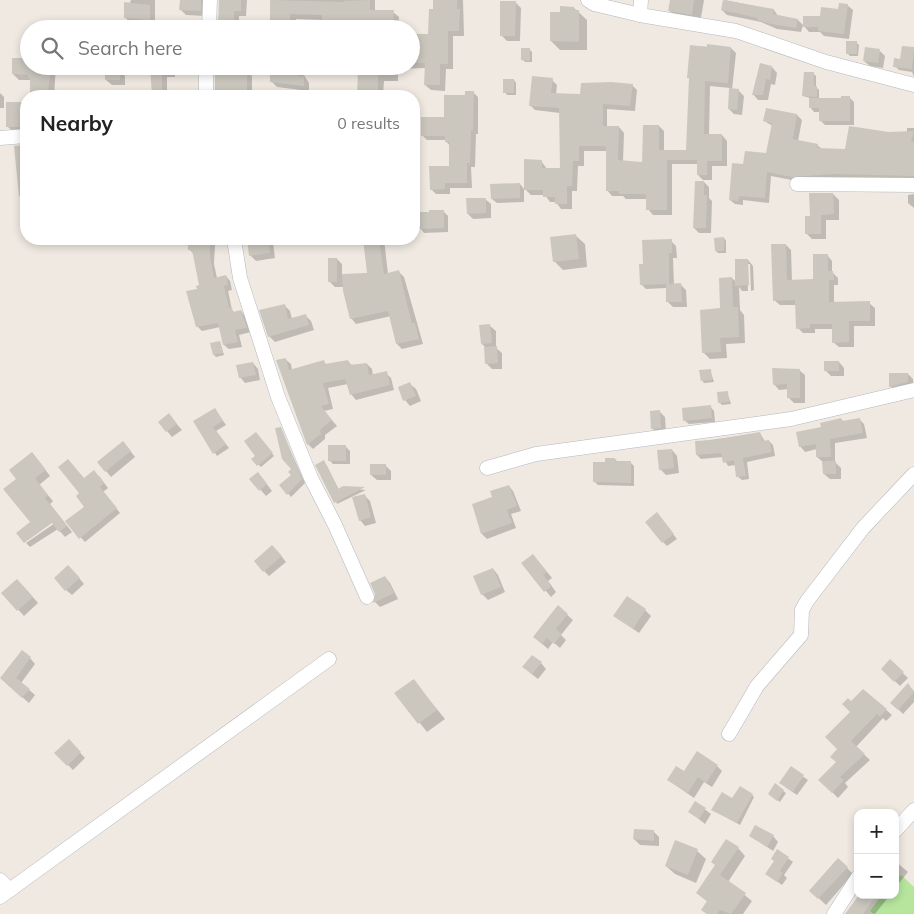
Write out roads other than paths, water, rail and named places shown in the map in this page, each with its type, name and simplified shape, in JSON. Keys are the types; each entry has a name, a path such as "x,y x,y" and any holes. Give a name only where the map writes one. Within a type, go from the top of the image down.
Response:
{"street":[{"path":"209,20 210,0"},
{"path":"588,0 594,4 640,15 736,32 826,62 914,85"},
{"path":"640,15 641,0"},
{"path":"206,75 206,90"},
{"path":"0,138 20,136"},
{"path":"797,184 914,185"},
{"path":"235,245 240,278 278,397 310,478 335,525 366,598"},
{"path":"487,468 536,454 791,419 914,390"},
{"path":"729,734 758,686 801,635 802,610 807,601 863,528 914,474"},
{"path":"3,889 329,659"},
{"path":"899,826 914,810"},
{"path":"834,914 854,884"}]}
